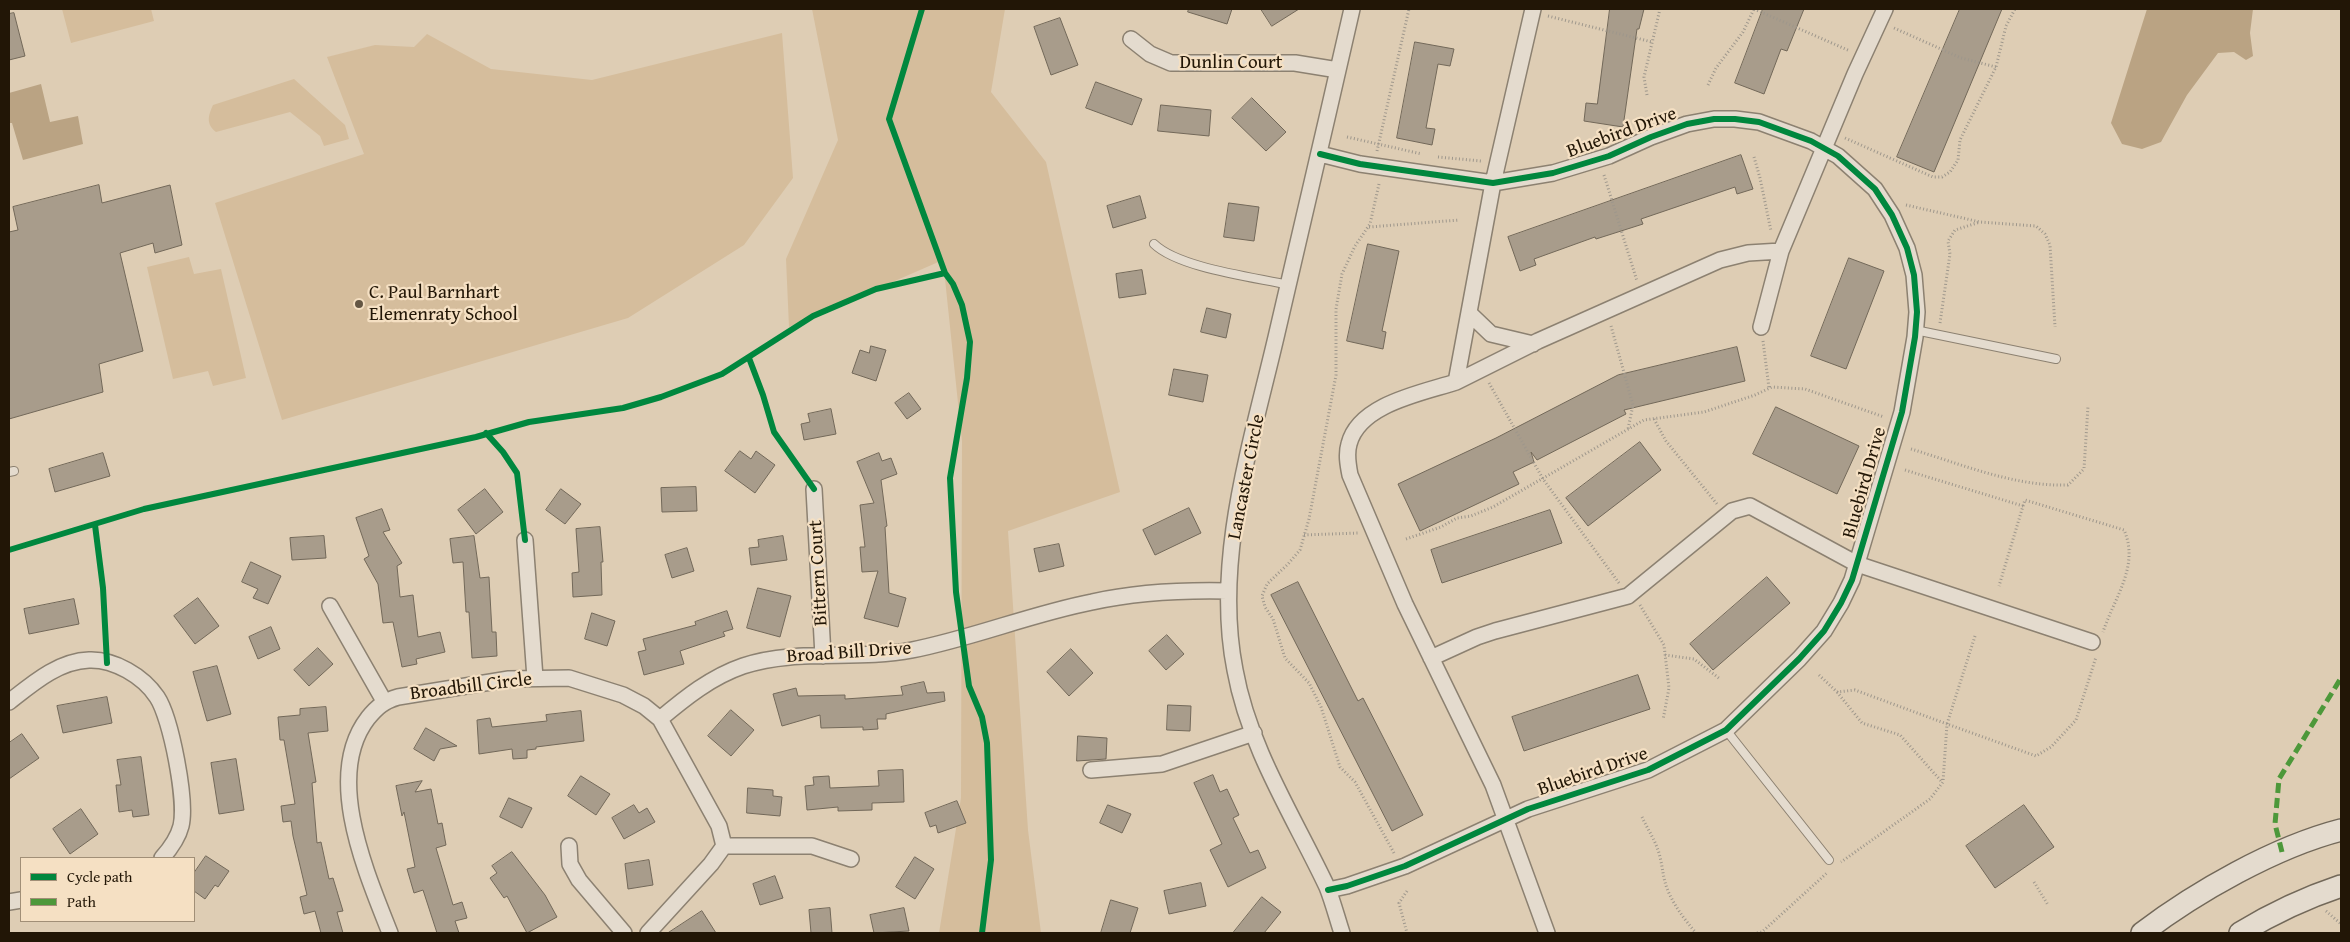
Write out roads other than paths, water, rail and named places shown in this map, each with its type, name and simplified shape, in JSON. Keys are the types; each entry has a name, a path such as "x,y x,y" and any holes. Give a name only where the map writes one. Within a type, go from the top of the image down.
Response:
{"main road":[{"path":"2142,933 2193,899 2253,864 2341,830"},
{"path":"2240,933 2270,915 2310,896 2341,886"}],"street":[{"name":"Lancaster Circle","path":"1342,933 1328,890 1254,733 1235,671 1230,635 1228,591 1239,498 1352,9"},
{"path":"1456,382 1493,183 1533,11"},
{"path":"1761,327 1778,251 1882,15"},
{"name":"Dunlin Court","path":"1131,39 1150,54 1171,63 1294,63 1338,70"},
{"name":"Bluebird Drive","path":"1320,154 1368,165 1493,183 1553,173 1609,156 1651,136 1678,127 1714,119 1759,122 1810,141 1838,156 1856,170 1875,189 1892,215 1908,248 1914,275 1915,330 1899,422 1857,564 1842,603 1824,631 1799,659 1726,730 1648,770 1506,818 1402,867 1347,886 1328,890"},
{"path":"1548,933 1493,785 1405,604 1350,475 1347,458 1351,436 1362,422 1384,406 1456,382 1533,344 1720,260 1748,253 1778,251"},
{"path":"1469,312 1491,334 1533,344"},
{"name":"Bittern Court","path":"814,489 823,656"},
{"path":"1431,658 1486,634 1628,596 1732,511 1750,506 1857,564 2092,642"},
{"path":"525,540 535,678"},
{"name":"Broad Bill Drive","path":"660,719 692,692 741,667 766,659 912,650 1091,602 1181,590 1228,591"},
{"path":"330,606 384,701"},
{"path":"9,702 46,674 70,664 89,660 107,663 130,672 146,684 157,698 162,710 174,748 183,795 184,808 181,828 163,857"},
{"name":"Broadbill Circle","path":"390,933 370,883 348,790 349,768 357,735 384,701 398,696 509,679 535,678 569,678 594,684 623,695 644,706 660,719 719,826 724,846"},
{"path":"1091,770 1162,764 1254,733"},
{"path":"569,846 570,864 579,880 624,933"},
{"path":"648,933 711,864 724,846 812,846 851,859"}],"lane":[{"path":"1154,244 1164,253 1195,264 1289,285"},
{"path":"1915,330 2056,359"},
{"path":"1726,730 1829,860"}],"place":[{"name":"C. Paul Barnhart Elemenraty School","path":"359,304"}]}
